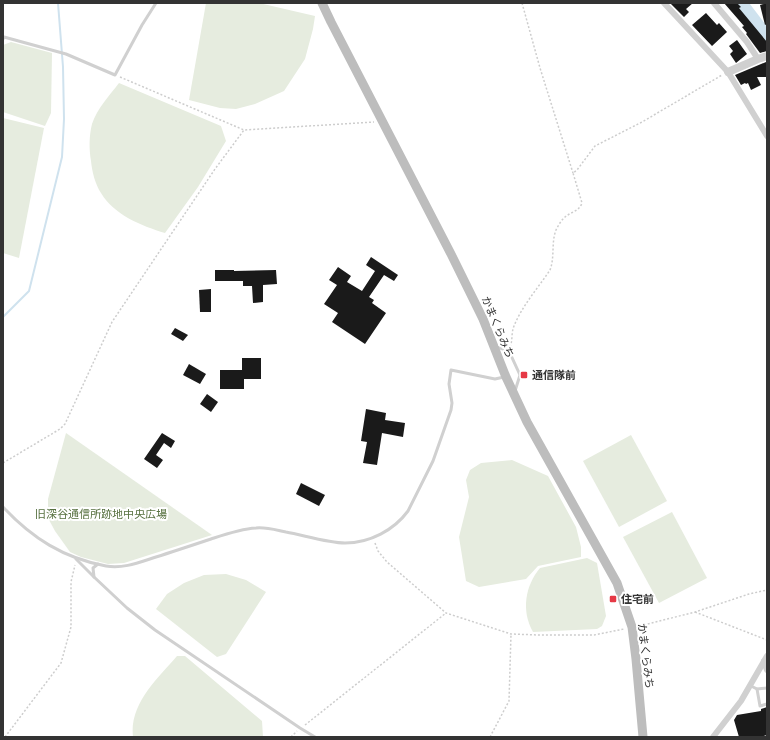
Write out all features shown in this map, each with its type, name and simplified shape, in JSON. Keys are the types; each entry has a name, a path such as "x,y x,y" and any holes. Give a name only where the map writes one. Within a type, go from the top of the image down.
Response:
{"main road":[{"name":"かまくらみち","path":"322,3 483,319 514,395 542,450 617,583 632,627 643,737"}],"street":[{"path":"664,3 728,72 767,136"},
{"path":"714,3 747,42 758,59"},
{"path":"728,72 767,56"},
{"path":"766,658 767,670"},
{"path":"713,737 754,687 766,658"}],"lane":[{"path":"3,39 4,38 66,54 115,75 142,25 156,3"},
{"path":"493,345 509,351 520,375 514,395"},
{"path":"3,506 28,532 54,548 76,559 113,566 132,565 231,533 248,529 266,528 346,543 356,542 373,537 390,529 403,518 425,478 443,436 452,403 449,384 451,370 495,379 506,377"},
{"path":"76,559 94,578 127,608 155,630 315,737"},
{"path":"94,578 93,568 98,564"},
{"path":"767,688 754,687 760,706 767,704"}],"path":[{"path":"509,351 513,340 513,328 519,316 550,270 553,263 553,240 556,230 563,219 578,209 582,203 540,68 522,3"},
{"path":"573,173 578,170 595,146 642,122 728,72"},
{"path":"115,75 244,130 382,121"},
{"path":"3,463 60,429 65,424 112,322 215,169 244,130"},
{"path":"373,537 378,551 387,562 446,612 510,634 594,634 627,628"},
{"path":"6,737 61,663 71,627 72,582 76,559"},
{"path":"637,627 695,612 749,594 767,590"},
{"path":"292,737 300,728 446,612"},
{"path":"695,612 767,640"},
{"path":"490,737 509,700 510,634"}],"green space":[{"path":"206,3 259,3 315,16 305,59 284,91 255,104 236,109 220,108 189,100"},
{"path":"11,42 52,53 51,113 45,126 3,112 3,45"},
{"path":"119,83 221,126 226,141 198,187 165,233 129,219 113,208 101,193 94,177 91,165 90,147 90,133 92,124 100,108"},
{"path":"3,118 44,128 19,258 3,253"},
{"name":"旧深谷通信所跡地中央広場","path":"66,433 212,535 124,563 108,564 81,557 70,552 48,518 48,499"},
{"path":"631,435 667,501 619,527 583,461"},
{"path":"512,460 548,476 576,527 581,547 581,557 538,566 526,579 479,587 466,581 459,537 469,497 466,480 470,470 481,463"},
{"path":"672,512 707,578 659,603 623,537"},
{"path":"587,558 597,563 606,616 602,626 597,629 533,632 527,616 526,599 531,583 540,568"},
{"path":"226,574 246,580 266,592 226,654 217,657 156,609 167,594 184,583 204,575"},
{"path":"177,656 185,656 262,721 263,737 133,737 133,725 140,703 146,692"}],"building":[{"path":"670,3 693,3 686,9 689,12 684,17"},
{"path":"724,3 737,3 741,7 739,8 767,42 767,51 760,53 746,34 747,33 742,27 744,26"},
{"path":"767,3 767,24 765,25 760,5"},
{"path":"706,13 717,25 719,23 727,32 712,46 692,25"},
{"path":"737,40 747,54 736,63 730,54 733,51 729,46"},
{"path":"766,62 767,77 757,77 761,85 751,90 748,83 741,85 735,75"},
{"path":"371,257 398,275 394,281 384,275 369,297 374,300 372,303 386,313 365,344 332,322 338,313 324,304 337,285 329,280 338,267 351,276 347,282 362,291 375,271 366,265"},
{"path":"215,270 276,270 277,284 263,285 263,302 253,303 252,286 243,286 243,281 215,281"},
{"path":"211,289 211,312 200,312 199,290"},
{"path":"175,328 188,335 183,341 171,334"},
{"path":"242,358 261,358 261,379 244,379 244,389 220,389 220,370 242,370"},
{"path":"189,364 206,374 200,384 183,375"},
{"path":"207,394 218,402 211,412 200,404"},
{"path":"366,409 386,413 385,420 405,423 403,437 382,433 377,465 363,463 367,442 361,441"},
{"path":"162,433 175,441 171,448 164,443 156,455 163,460 157,468 144,459"},
{"path":"301,483 325,495 319,506 296,494"},
{"path":"767,707 767,735 760,737 739,737 734,720 737,715 761,711 761,709"}],"waterway":[{"path":"3,317 29,291 62,157 64,119 63,67 58,3"},
{"path":"741,3 767,37"}],"place":[{"name":"通信隊前","path":"524,375"},
{"name":"住宅前","path":"613,599"}]}
